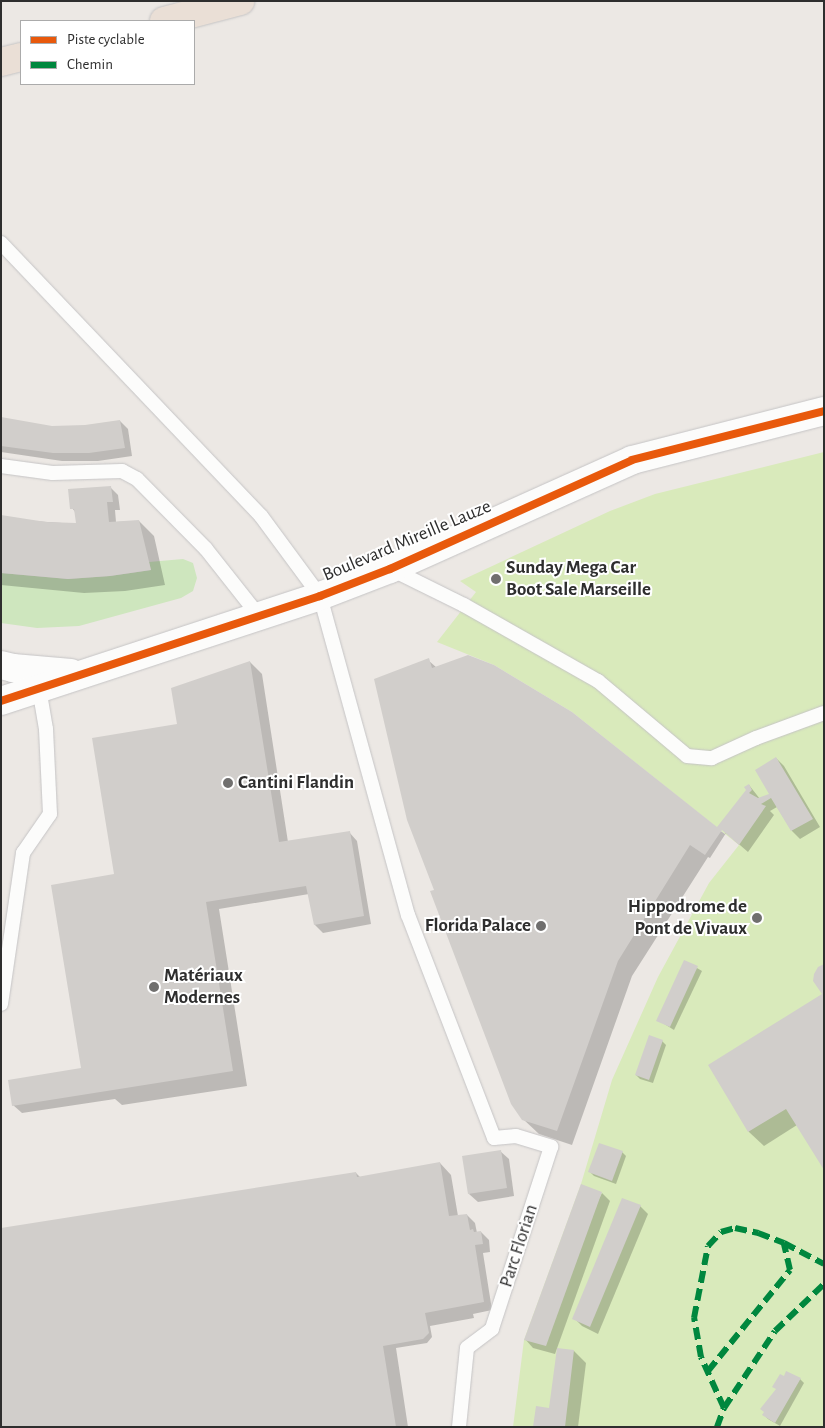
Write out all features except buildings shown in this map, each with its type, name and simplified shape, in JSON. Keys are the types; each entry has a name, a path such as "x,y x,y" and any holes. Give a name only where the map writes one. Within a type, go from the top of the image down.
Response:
{"highway":[{"path":"168,20 240,1"},
{"path":"1,62 20,57"}],"street":[{"name":"Boulevard Mireille Lauze","path":"1,701 320,596 390,569 632,460 824,410"},
{"path":"1,665 14,668 82,674"}],"lane":[{"path":"1,243 261,516 320,596"},
{"path":"1,466 53,473 122,471 137,478 206,549 259,616"},
{"path":"390,569 464,605 598,681 687,756 712,758 756,738 824,713"},
{"name":"Parc Florian","path":"320,596 408,915 494,1138 516,1136 551,1147 492,1329 467,1348 459,1427"},
{"path":"1,1004 23,853 50,814 46,730 39,688"}],"green space":[{"name":"Hippodrome de Pont de Vivaux","path":"824,452 824,1427 513,1427 524,1340 581,1184 612,1080 658,977 709,883 739,845 572,712 494,665 437,642 476,592 460,581 610,511 655,494"},
{"path":"183,559 193,563 197,578 193,591 181,598 79,626 37,628 1,623 1,573 68,579 110,576 151,570 149,562"}],"marked path":[{"path":"724,1408 701,1357 694,1318 708,1246 721,1232 735,1228 758,1233 784,1243 824,1264"},
{"path":"708,1371 790,1270 784,1243"},
{"path":"717,1427 724,1408 775,1331 824,1284"}],"cycle path":[{"path":"1,701 320,596 390,569 632,460 824,411"}],"place":[{"name":"Sunday Mega Car Boot Sale Marseille","path":"496,579"},
{"name":"Cantini Flandin","path":"228,783"},
{"name":"Hippodrome de Pont de Vivaux","path":"757,918"},
{"name":"Florida Palace","path":"541,926"},
{"name":"Matériaux Modernes","path":"154,987"}]}
